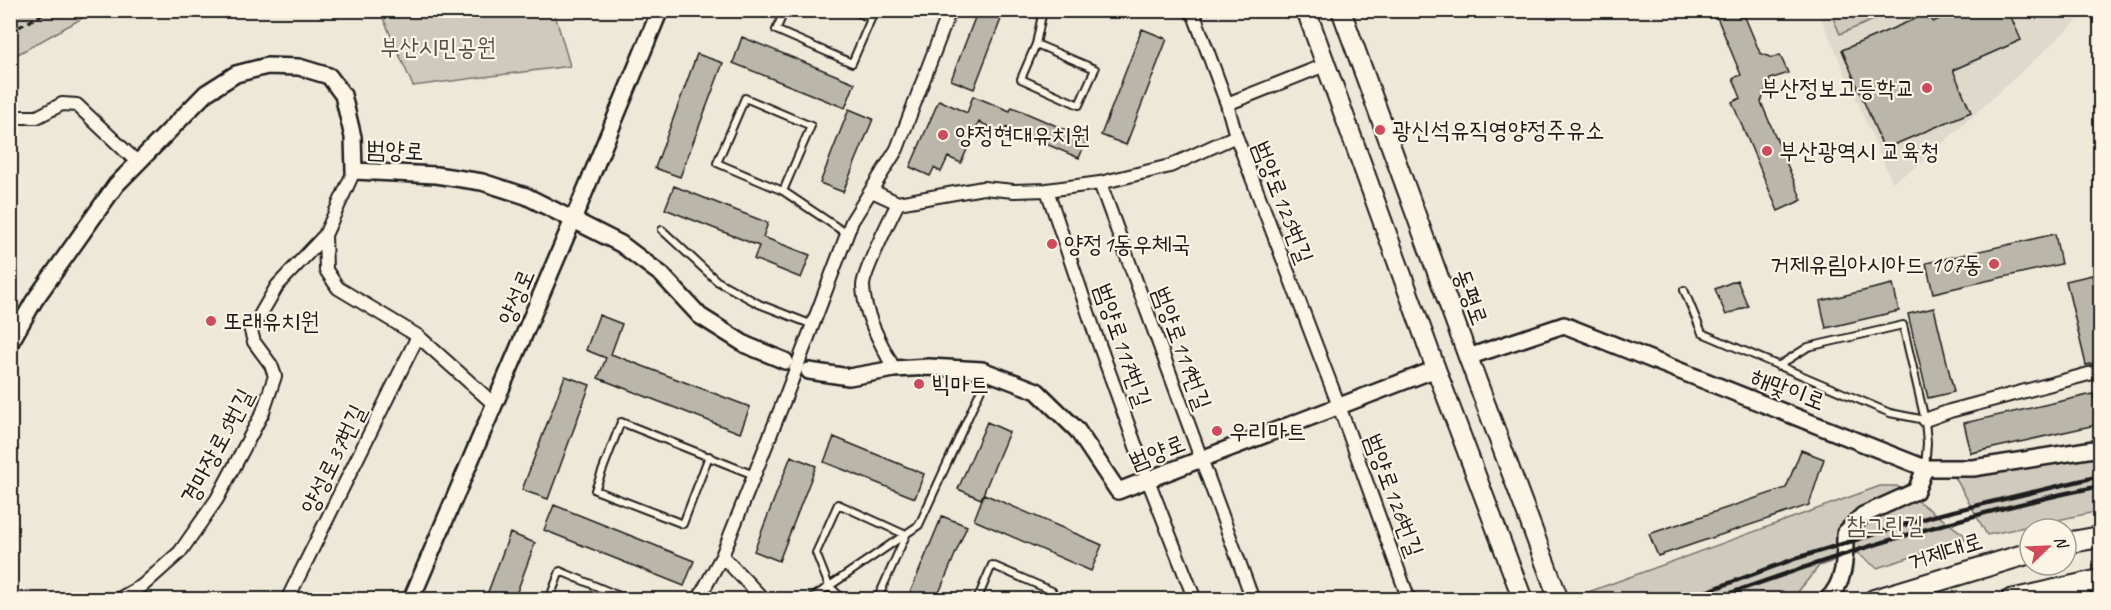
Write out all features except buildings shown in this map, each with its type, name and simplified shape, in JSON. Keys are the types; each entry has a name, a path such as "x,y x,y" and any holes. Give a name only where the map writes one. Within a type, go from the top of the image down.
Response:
{"main road":[{"path":"1306,10 1436,369 1523,600"},
{"name":"동평로","path":"1341,10 1559,600"},
{"path":"2078,541 2100,537"},
{"name":"거제대로","path":"1874,600 2018,557"},
{"path":"2011,600 2100,580"}],"street":[{"name":"양성로","path":"411,600 660,10"},
{"path":"698,600 722,556 852,221 897,149 950,10"},
{"name":"범양로125번길","path":"1193,11 1227,104 1236,136 1338,406"},
{"path":"1227,104 1325,65"},
{"name":"범양로","path":"10,343 34,302 116,185 137,162 206,93 236,74 267,66 299,67 329,76 343,95 353,137 354,171 435,175 483,182 526,196 621,244 662,275 700,316 746,345 785,361"},
{"path":"10,117 37,117 62,104 77,105 137,162"},
{"path":"872,191 898,203 983,188 1014,191 1047,190 1100,183 1170,166 1236,136"},
{"path":"354,171 325,235 326,270 338,288 418,336 495,405"},
{"name":"범양로119번길","path":"1100,183 1252,600"},
{"name":"범양로117번길","path":"1047,190 1148,480 1195,600"},
{"path":"894,369 871,324 863,284 898,203"},
{"name":"경마장로5번길","path":"117,600 142,586 180,552 217,499 263,412 275,376 271,365 254,342 251,332 277,286 325,235"},
{"name":"해맞이로","path":"1468,357 1564,325 1925,468 1973,468 2100,448"},
{"name":"양성로37번길","path":"287,600 418,336"},
{"name":"범양로","path":"809,371 849,376 894,369 929,367 982,370 1036,391 1077,430 1119,491 1436,369"},
{"path":"1925,420 1950,411 2100,371"},
{"name":"범양로126번길","path":"1338,406 1409,600"},
{"path":"1827,600 1833,594 1845,566 1845,533 1863,515 1916,490 1925,468"},
{"path":"722,556 764,600"}],"lane":[{"path":"785,10 776,30 852,63 872,18 853,10"},
{"path":"1036,44 1095,69 1079,105 1021,80 1036,44 1043,10"},
{"path":"783,191 811,126 745,98 717,163 783,191 847,234"},
{"path":"662,230 717,281 759,304 813,325"},
{"path":"1684,290 1702,333 1890,413 1925,420"},
{"path":"1778,366 1808,347 1902,325 1925,420 1927,443 1925,468"},
{"path":"809,600 919,525 989,373"},
{"path":"709,456 683,524 595,490 621,422 709,456 754,475"},
{"path":"844,600 829,586 816,553 838,504 906,535"},
{"path":"877,600 906,535"},
{"path":"977,600 992,565 1052,591 1049,600"},
{"path":"549,600 560,571 629,600"}],"path":[{"path":"10,32 50,10"}],"shaded area":[{"name":"부산정보고등학교","path":"1818,11 2088,11 1918,166 1892,182"}],"green space":[{"path":"11,10 95,10 95,11 11,58"},
{"name":"부산시민공원","path":"380,11 554,11 570,66 413,86"},
{"path":"1830,11 1895,11 1840,34"},
{"name":"참그린길","path":"2100,457 2100,511 2072,517 2018,517 2018,528 1987,535 1955,477"},
{"name":"참그린길","path":"1880,486 1897,486 1963,534 1965,540 1877,568 1857,553 1819,566 1797,593 1781,599 1581,600 1580,595"}],"railway":[{"path":"1684,600 1797,558 1933,516 2100,476"},
{"path":"1711,600 1903,536 2001,509 2100,486"}],"place":[{"name":"부산정보고등학교","path":"1927,88"},
{"name":"광신석유직영양정주유소","path":"1380,130"},
{"name":"양정현대유치원","path":"943,135"},
{"name":"부산광역시 교육청","path":"1767,151"},
{"name":"양정1동우체국","path":"1052,244"},
{"name":"거제유림아시아드 107동","path":"1994,264"},
{"name":"또래유치원","path":"211,321"},
{"name":"빅마트","path":"919,384"},
{"name":"우리마트","path":"1217,431"}]}
